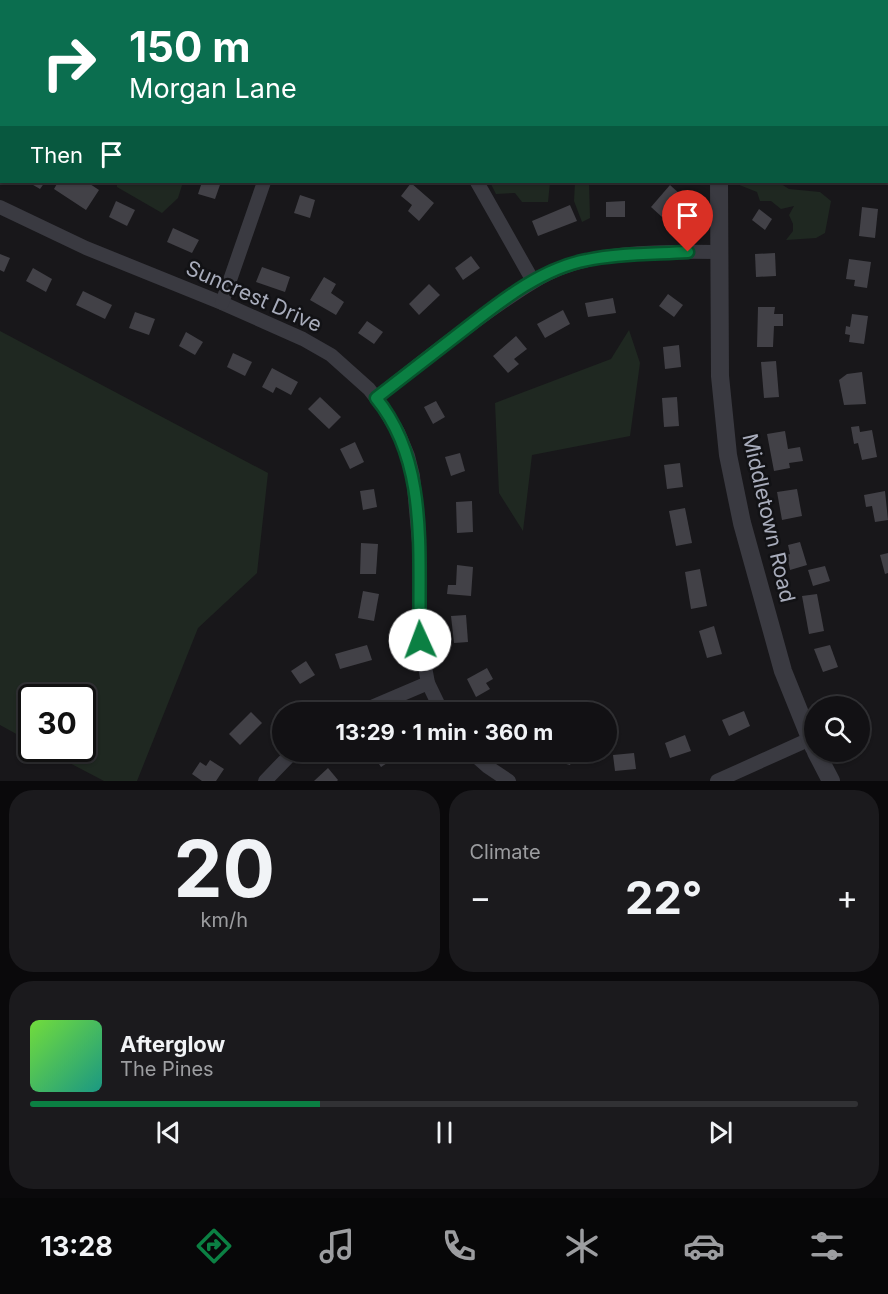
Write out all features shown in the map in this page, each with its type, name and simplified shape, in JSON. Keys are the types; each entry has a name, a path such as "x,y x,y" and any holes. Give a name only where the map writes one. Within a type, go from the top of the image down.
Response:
{"street":[{"path":"222,303 264,183"},
{"path":"478,183 533,281"},
{"name":"Middletown Road","path":"719,183 720,376 728,455 742,523 783,671 804,722"},
{"name":"Suncrest Drive","path":"0,207 86,248 222,303 303,339 331,355 376,398 398,432 413,476 419,543 420,640 428,683 437,702"},
{"path":"376,398 485,314 533,281 564,266 586,260 676,252 718,252"},
{"path":"383,702 428,683"},
{"path":"717,781 804,750"},
{"path":"265,781 283,762"},
{"path":"482,762 509,781"},
{"name":"Middletown Road","path":"822,762 831,781"}],"shaded area":[{"path":"117,183 183,183 178,198 162,213 117,187"},
{"path":"490,183 550,183 548,202 522,202 515,193 496,194"},
{"path":"575,183 589,183 590,218 582,222 574,201"},
{"path":"734,183 780,183 789,189 820,192 831,201 825,233 816,238 786,240 793,231 789,215 794,206 781,209 771,201 760,201 757,192"},
{"path":"629,330 640,363 630,436 532,455 523,531 499,493 495,403 611,359"},
{"path":"0,331 268,473 257,573 198,628 137,781 104,781 68,762 96,762 96,684 18,684 18,735 0,725"}],"building":[{"path":"30,183 44,183 40,189"},
{"path":"57,183 88,183 99,190 86,210 54,189"},
{"path":"202,183 221,183 215,199 198,194"},
{"path":"411,183 434,203 419,221 408,211 412,205 401,196"},
{"path":"670,185 681,195 662,217 651,207"},
{"path":"300,195 315,200 310,218 294,213"},
{"path":"116,201 135,210 127,226 109,217"},
{"path":"625,201 625,217 606,217 606,202"},
{"path":"570,205 577,221 538,236 532,221"},
{"path":"862,207 878,209 875,238 859,236"},
{"path":"759,209 772,219 765,230 752,220"},
{"path":"173,228 199,240 192,253 167,242"},
{"path":"775,253 776,276 756,277 755,254"},
{"path":"0,254 10,258 4,272 0,270"},
{"path":"471,256 480,268 463,280 455,268"},
{"path":"849,259 871,262 867,288 854,286 855,280 846,279"},
{"path":"262,267 290,277 285,292 256,282"},
{"path":"33,268 52,279 46,292 26,281"},
{"path":"324,277 336,284 331,293 344,302 336,315 310,300"},
{"path":"429,284 440,295 419,315 409,304"},
{"path":"83,291 112,305 105,319 76,305"},
{"path":"668,294 683,305 674,317 659,306"},
{"path":"613,298 616,313 588,317 585,303"},
{"path":"758,307 775,307 774,314 783,314 783,326 774,326 773,347 757,347"},
{"path":"563,310 570,324 545,338 537,324"},
{"path":"135,312 155,319 149,335 129,328"},
{"path":"852,314 868,316 864,344 849,342 850,335 845,334 846,326 850,327"},
{"path":"367,321 383,332 374,344 358,333"},
{"path":"186,332 203,342 195,355 179,346"},
{"path":"516,336 527,349 514,359 519,364 508,373 493,356"},
{"path":"679,345 681,367 665,369 663,347"},
{"path":"233,353 252,362 245,376 227,367"},
{"path":"776,361 779,397 764,398 761,362"},
{"path":"272,368 298,382 291,395 276,387 273,393 262,387"},
{"path":"862,372 866,404 844,405 839,380 847,374"},
{"path":"320,397 341,417 329,429 308,409"},
{"path":"677,397 679,426 664,427 662,398"},
{"path":"436,401 445,417 433,424 424,407"},
{"path":"859,426 860,432 872,430 877,457 862,460 858,443 854,444 851,427"},
{"path":"785,431 788,449 800,447 803,461 789,463 790,468 774,471 767,434"},
{"path":"355,442 364,462 350,469 340,449"},
{"path":"460,453 465,471 451,476 445,457"},
{"path":"680,463 683,487 667,489 664,465"},
{"path":"374,489 377,507 363,510 360,491"},
{"path":"797,489 802,516 782,520 777,492"},
{"path":"885,491 888,520 875,522 872,506 866,507 864,495"},
{"path":"472,501 473,532 457,533 456,502"},
{"path":"685,508 692,543 676,546 669,511"},
{"path":"800,542 807,565 790,570 788,545"},
{"path":"361,543 378,544 376,574 360,574"},
{"path":"888,553 888,573 885,574 880,555"},
{"path":"457,565 473,567 471,596 447,594 448,585 456,585"},
{"path":"825,566 830,581 813,586 808,570"},
{"path":"700,569 707,606 691,609 685,572"},
{"path":"363,591 379,594 374,621 358,618"},
{"path":"817,594 824,631 809,634 802,596"},
{"path":"466,615 468,642 454,643 451,616"},
{"path":"714,626 722,654 707,658 699,631"},
{"path":"367,645 372,660 340,669 335,654"},
{"path":"830,645 838,667 823,672 814,649"},
{"path":"306,661 315,675 300,684 291,671"},
{"path":"487,668 493,679 486,683 490,689 476,697 467,679"},
{"path":"744,711 750,726 729,736 722,720"},
{"path":"251,712 262,723 240,745 229,734"},
{"path":"685,735 691,751 670,758 665,743"},
{"path":"634,753 636,769 615,771 614,762 617,762 617,755"},
{"path":"210,760 224,769 216,781 202,781 192,774 200,762 206,766"},
{"path":"378,762 389,762 381,767"},
{"path":"328,768 337,781 314,781"}],"route":[{"path":"420,640 419,543 413,476 398,432 376,398 485,314 533,281 564,266 586,260 619,256 688,252"}]}
